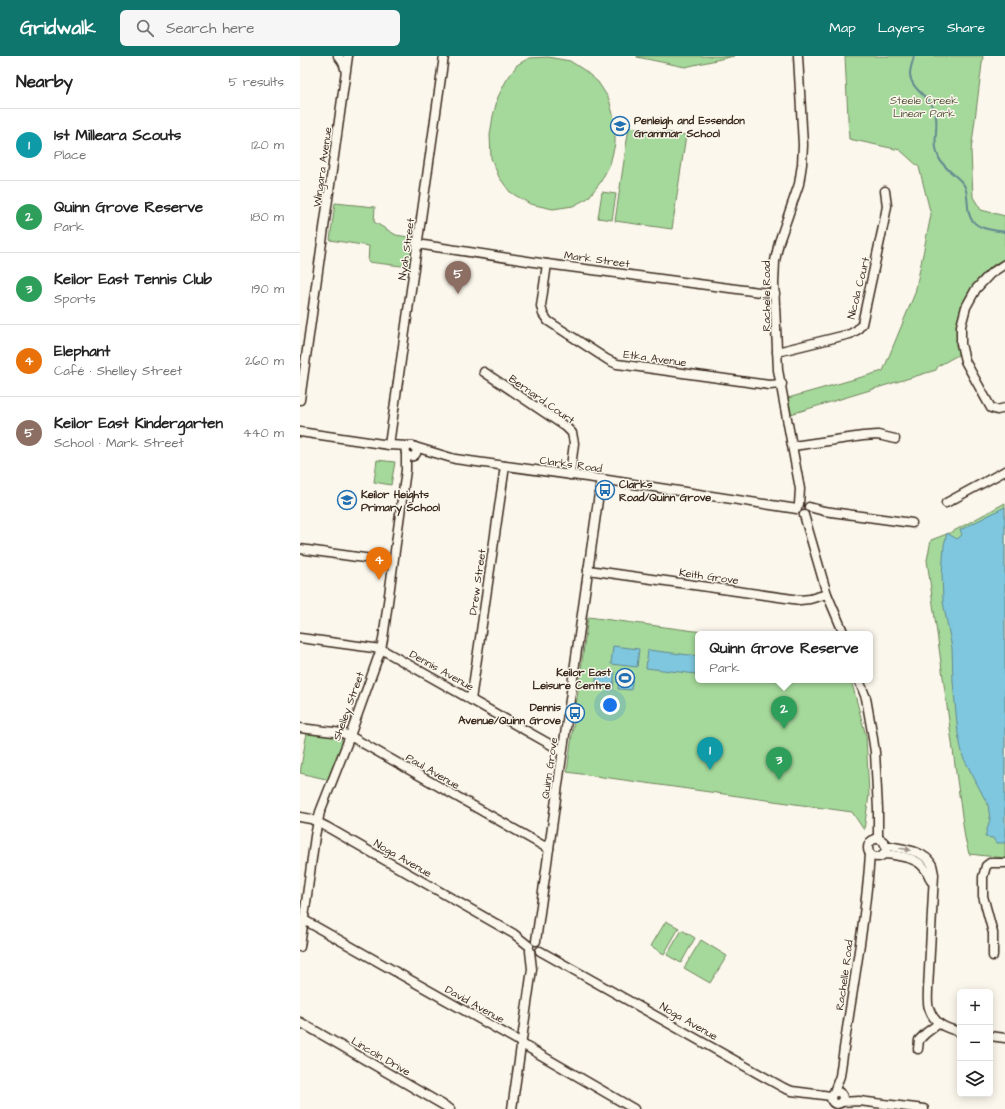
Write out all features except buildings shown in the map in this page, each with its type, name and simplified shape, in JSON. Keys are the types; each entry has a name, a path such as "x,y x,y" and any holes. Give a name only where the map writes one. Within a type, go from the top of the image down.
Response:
{"street":[{"path":"338,56 344,65 345,74"},
{"name":"Wingara Avenue","path":"300,400 348,56"},
{"name":"Nyah Street","path":"389,445 444,56"},
{"name":"Rachelle Road","path":"798,56 803,145 802,164 799,184 778,245 775,261 778,370 782,384 804,509 828,594 843,631"},
{"name":"Nicola Court","path":"777,352 850,334 857,330 862,324 887,206 885,191"},
{"name":"Mark Street","path":"417,244 547,264 775,294"},
{"name":"Etka Avenue","path":"547,264 541,306 543,314 548,321 608,360 616,364 769,385 782,384"},
{"path":"1005,264 990,274 976,288 966,307 961,326 961,344 964,361 992,408 997,410 1005,408"},
{"name":"Bernard Court","path":"484,372 566,427 572,433 574,443 570,475"},
{"name":"Clarks Road","path":"300,432 389,445 410,452 436,454 455,459 912,523"},
{"path":"793,446 863,436 878,435 895,439"},
{"name":"Shelley Street","path":"300,947 320,812 350,736 381,649 406,470 410,452"},
{"name":"Drew Street","path":"471,700 504,466"},
{"path":"946,503 1005,471"},
{"name":"Quinn Grove","path":"512,1109 532,969 535,958 534,947 600,479"},
{"path":"300,549 393,562"},
{"name":"Keith Grove","path":"588,570 800,600 828,594"},
{"name":"Dennis Avenue","path":"300,638 381,649 562,751"},
{"path":"861,683 866,698 875,752 878,839"},
{"name":"Paul Avenue","path":"300,728 342,733 350,736 549,849"},
{"name":"Noga Avenue","path":"300,817 318,822 514,934 534,947 784,1088 792,1091 837,1099 924,1109"},
{"path":"917,856 917,852 885,845 878,839 873,840 869,844 868,850 870,854 875,856 882,855 909,858 925,856 932,865 934,874 932,885 928,989 929,1007 938,1024 957,1031"},
{"path":"882,855 885,850 885,845"},
{"name":"Rachelle Road","path":"837,1099 856,970 870,854"},
{"name":"Rachelle Road","path":"868,878 882,855"},
{"path":"993,956 993,933 983,896 983,877 986,866 990,863 1005,863"},
{"name":"David Avenue","path":"304,920 515,1039 521,1044 634,1109"},
{"name":"Lincoln Drive","path":"300,1022 450,1109"},
{"path":"918,1049 919,1040 938,1024"},
{"path":"993,1036 1005,1038"}],"green space":[{"path":"637,56 734,56 685,67"},
{"name":"Steele Creek Linear Park","path":"845,56 983,56 971,151 973,197 981,210 1005,216 1005,259 995,264 979,279 966,298 957,330 958,355 938,366 936,370 791,414 788,398 883,371 915,293 931,215 919,167 900,150 849,139"},
{"path":"548,57 570,61 598,82 609,99 615,122 615,144 610,164 600,183 588,198 573,206 553,209 530,204 510,192 499,177 491,158 490,135 498,97 506,81 517,65 529,58"},
{"path":"629,127 686,135 672,229 615,221"},
{"path":"602,192 616,194 612,220 598,218"},
{"path":"335,203 375,207 374,222 396,235 414,238 410,267 368,262 369,246 330,240"},
{"path":"377,460 395,462 391,485 374,482"},
{"path":"1005,503 1005,858 969,854 965,838 927,560 931,540 952,532"},
{"path":"588,617 695,631 695,683 852,683 866,736 869,795 864,830 852,812 567,772"},
{"path":"307,732 338,737 342,740 342,745 330,780 300,773"},
{"path":"666,921 679,928 664,954 651,946"},
{"path":"682,930 695,938 681,963 667,955"},
{"path":"701,940 727,956 710,983 684,968"}],"water":[{"path":"1005,507 1005,843 996,843 993,838 985,837 990,819 988,805 963,757 958,734 953,682 952,648 943,602 942,574 944,545 947,533 957,539 962,535 960,530"},
{"path":"613,646 639,649 637,667 611,664"},
{"path":"648,650 695,656 695,674 646,668"},
{"path":"603,671 615,672 613,689 595,687 597,674 602,675"},
{"path":"620,674 633,676 631,690 618,689"}],"waterway":[{"path":"914,56 910,72 911,80 914,86 927,99 934,110 936,117 936,148 941,162 964,185 967,194 969,213 972,220 983,228 1005,232"}],"place":[{"name":"Penleigh and Essendon Grammar School","path":"620,126"},
{"name":"Keilor East Kindergarten","path":"458,294"},
{"name":"Clarks Road/Quinn Grove","path":"605,490"},
{"name":"Keilor Heights Primary School","path":"347,500"},
{"name":"Elephant","path":"379,580"},
{"name":"Keilor East Leisure Centre","path":"625,678"},
{"name":"Dennis Avenue/Quinn Grove","path":"575,713"},
{"name":"Quinn Grove Reserve","path":"784,729"},
{"name":"1st Milleara Scouts","path":"710,770"},
{"name":"Keilor East Tennis Club","path":"779,780"}]}
